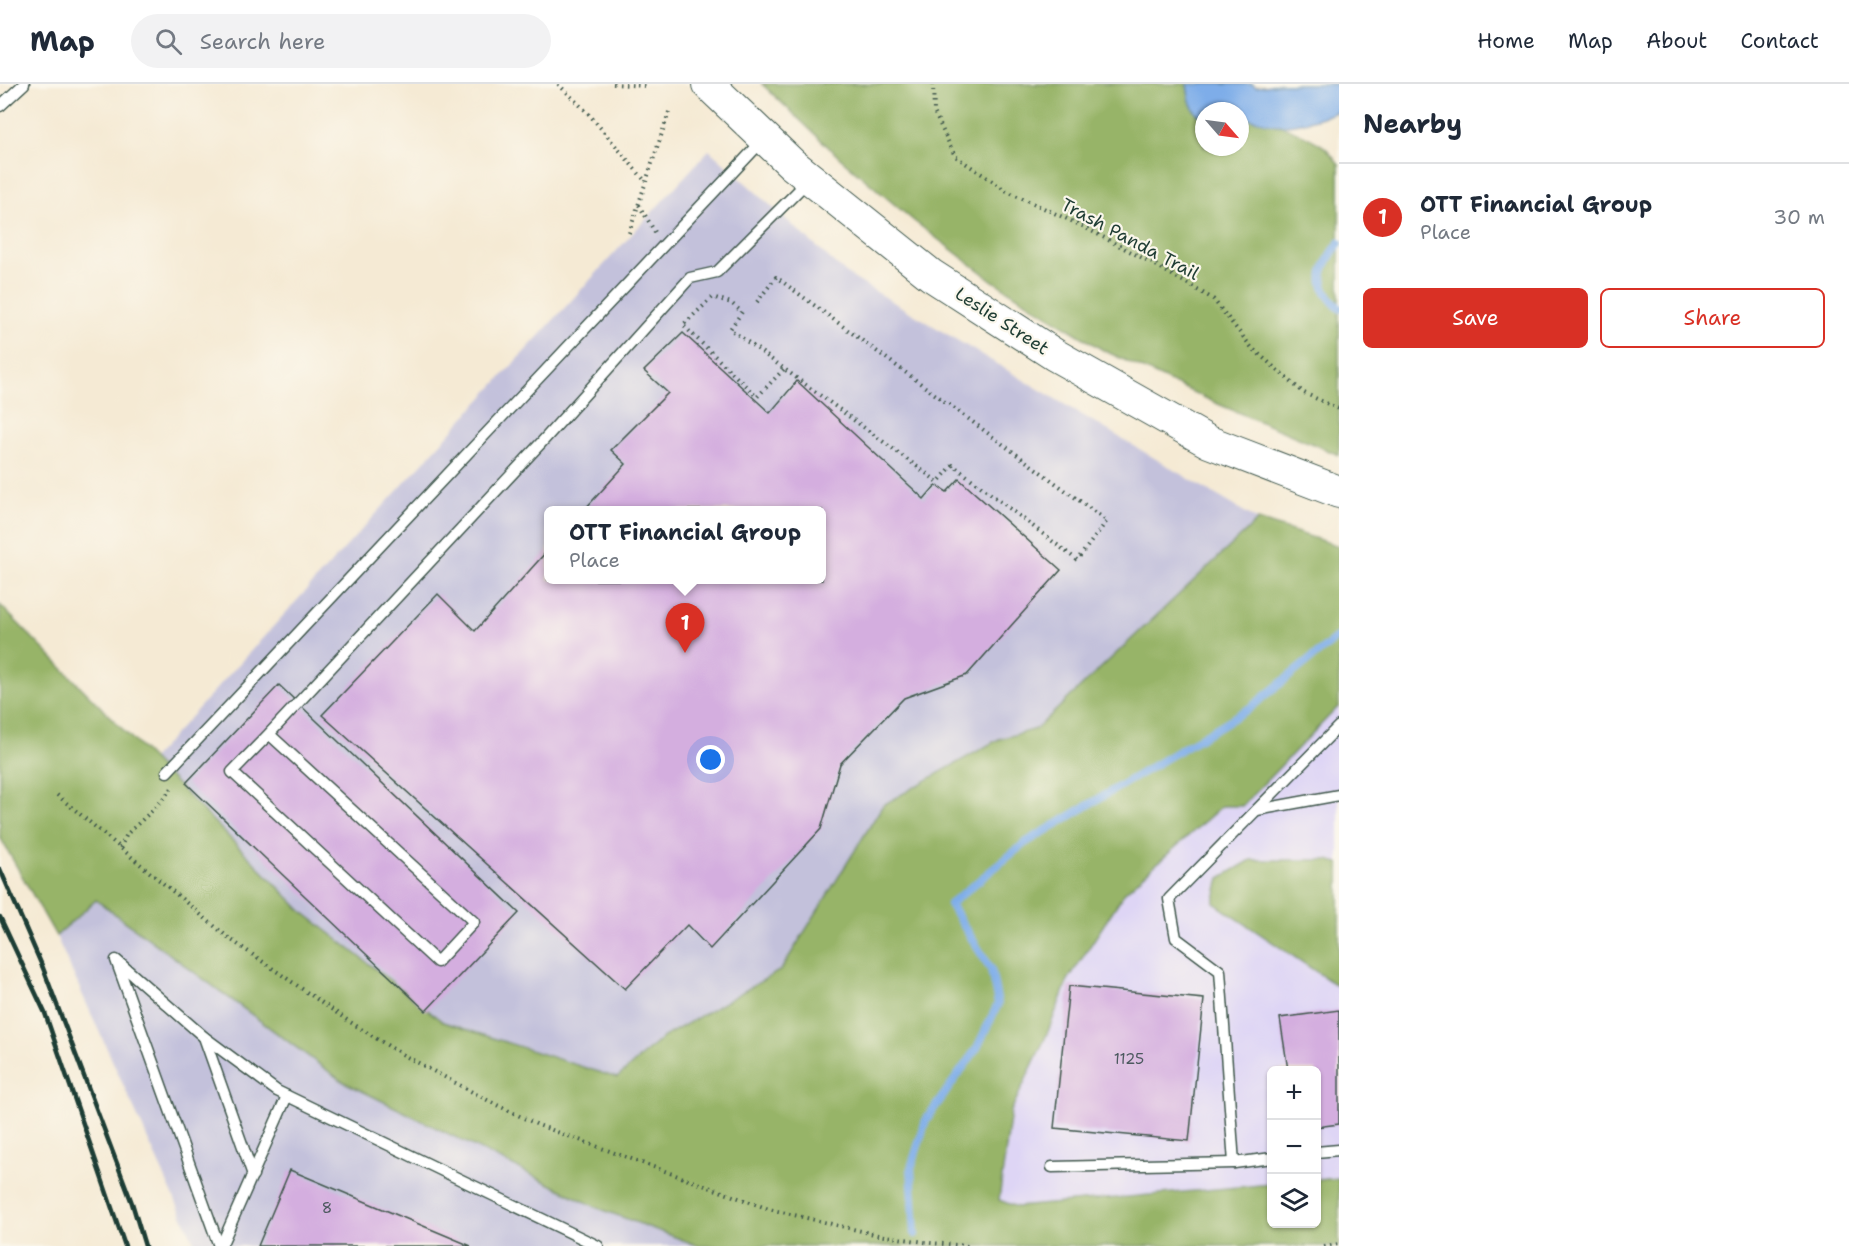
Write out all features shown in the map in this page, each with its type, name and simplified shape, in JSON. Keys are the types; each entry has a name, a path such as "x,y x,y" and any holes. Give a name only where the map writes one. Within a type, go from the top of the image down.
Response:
{"main road":[{"name":"Leslie Street","path":"708,84 792,164 931,275 1055,355 1209,442 1339,492"}],"lane":[{"path":"0,106 24,84"},
{"path":"167,772 765,138"},
{"path":"269,734 474,922 437,962 232,772 541,442 690,278 717,272 810,178"},
{"path":"1234,1163 1221,971 1176,938 1169,899 1339,726"},
{"path":"1256,810 1339,795"},
{"path":"220,1246 116,960 204,1037 276,1091 598,1246"},
{"path":"204,1037 253,1174"},
{"path":"220,1246 287,1096"},
{"path":"1321,1152 1339,1150"},
{"path":"1052,1167 1234,1163 1267,1159"}],"path":[{"path":"558,84 588,113 646,183"},
{"path":"613,84 646,86"},
{"name":"Trash Panda Trail","path":"933,84 934,112 955,156 1007,191 1082,226 1213,299 1252,348 1295,386 1304,393 1339,409"},
{"path":"629,233 670,109"},
{"path":"638,204 663,246"},
{"path":"758,302 776,277 1107,521 1077,560 952,465 938,482 730,329 742,312 731,303 712,297 683,325 757,397 784,369"},
{"path":"57,795 242,949 398,1052 511,1113 565,1136 769,1209 878,1235 969,1246"},
{"path":"120,848 127,834 155,808"},
{"path":"1324,1246 1339,1244"}],"shaded area":[{"path":"709,150 848,275 1258,520 1036,729 999,739 883,805 781,970 662,1038 617,1078 443,1022 303,912 152,759"},
{"path":"1339,706 1339,1178 1321,1180 1321,1066 1267,1066 1267,1184 1017,1207 999,1200 1011,1111 1047,1034 1068,980 1125,892 1222,806 1242,806"},
{"path":"96,900 342,1081 598,1208 699,1246 196,1246 56,936"}],"green space":[{"path":"762,84 1187,84 1195,111 1195,156 1249,156 1249,118 1283,126 1323,146 1339,164 1339,455 1218,404 1103,350 993,281 914,221 841,159"},
{"path":"1258,520 1339,546 1339,706 1242,806 1222,806 1125,892 1068,980 1047,1034 1011,1111 999,1200 1017,1207 1267,1184 1267,1228 1321,1228 1321,1180 1339,1178 1339,1246 699,1246 598,1208 342,1081 96,900 56,936 0,837 0,605 303,912 443,1022 617,1078 662,1038 781,970 883,805 999,739 1036,729"},
{"path":"1251,860 1327,860 1339,863 1339,987 1214,903 1220,878"}],"water":[{"path":"1187,84 1252,84 1256,87 1280,84 1339,84 1339,111 1309,121 1286,125 1249,119 1249,102 1195,102 1195,111"}],"building":[{"path":"683,333 770,413 797,381 924,499 936,485 947,492 959,479 1061,570 967,675 904,698 840,764 821,829 710,949 687,925 625,989 322,715 438,594 475,631 544,554 544,584 826,584 826,506 588,506 626,464 611,450 668,393 644,371"},
{"path":"279,685 519,913 426,1011 186,783"},
{"path":"1069,986 1204,999 1189,1141 1054,1128"},
{"path":"1339,1010 1339,1124 1321,1126 1321,1066 1287,1066 1280,1018"},
{"path":"290,1170 471,1246 258,1246"}],"waterway":[{"path":"1339,243 1328,260 1322,276 1326,291 1339,308"},
{"path":"915,1234 911,1168 926,1120 977,1048 998,1004 991,969 950,904 1025,843 1250,708 1339,636"}],"railway":[{"path":"0,869 43,968 132,1203 145,1246"},
{"path":"0,917 45,1013 125,1246"}],"place":[{"name":"OTT Financial Group","path":"685,653"}]}
